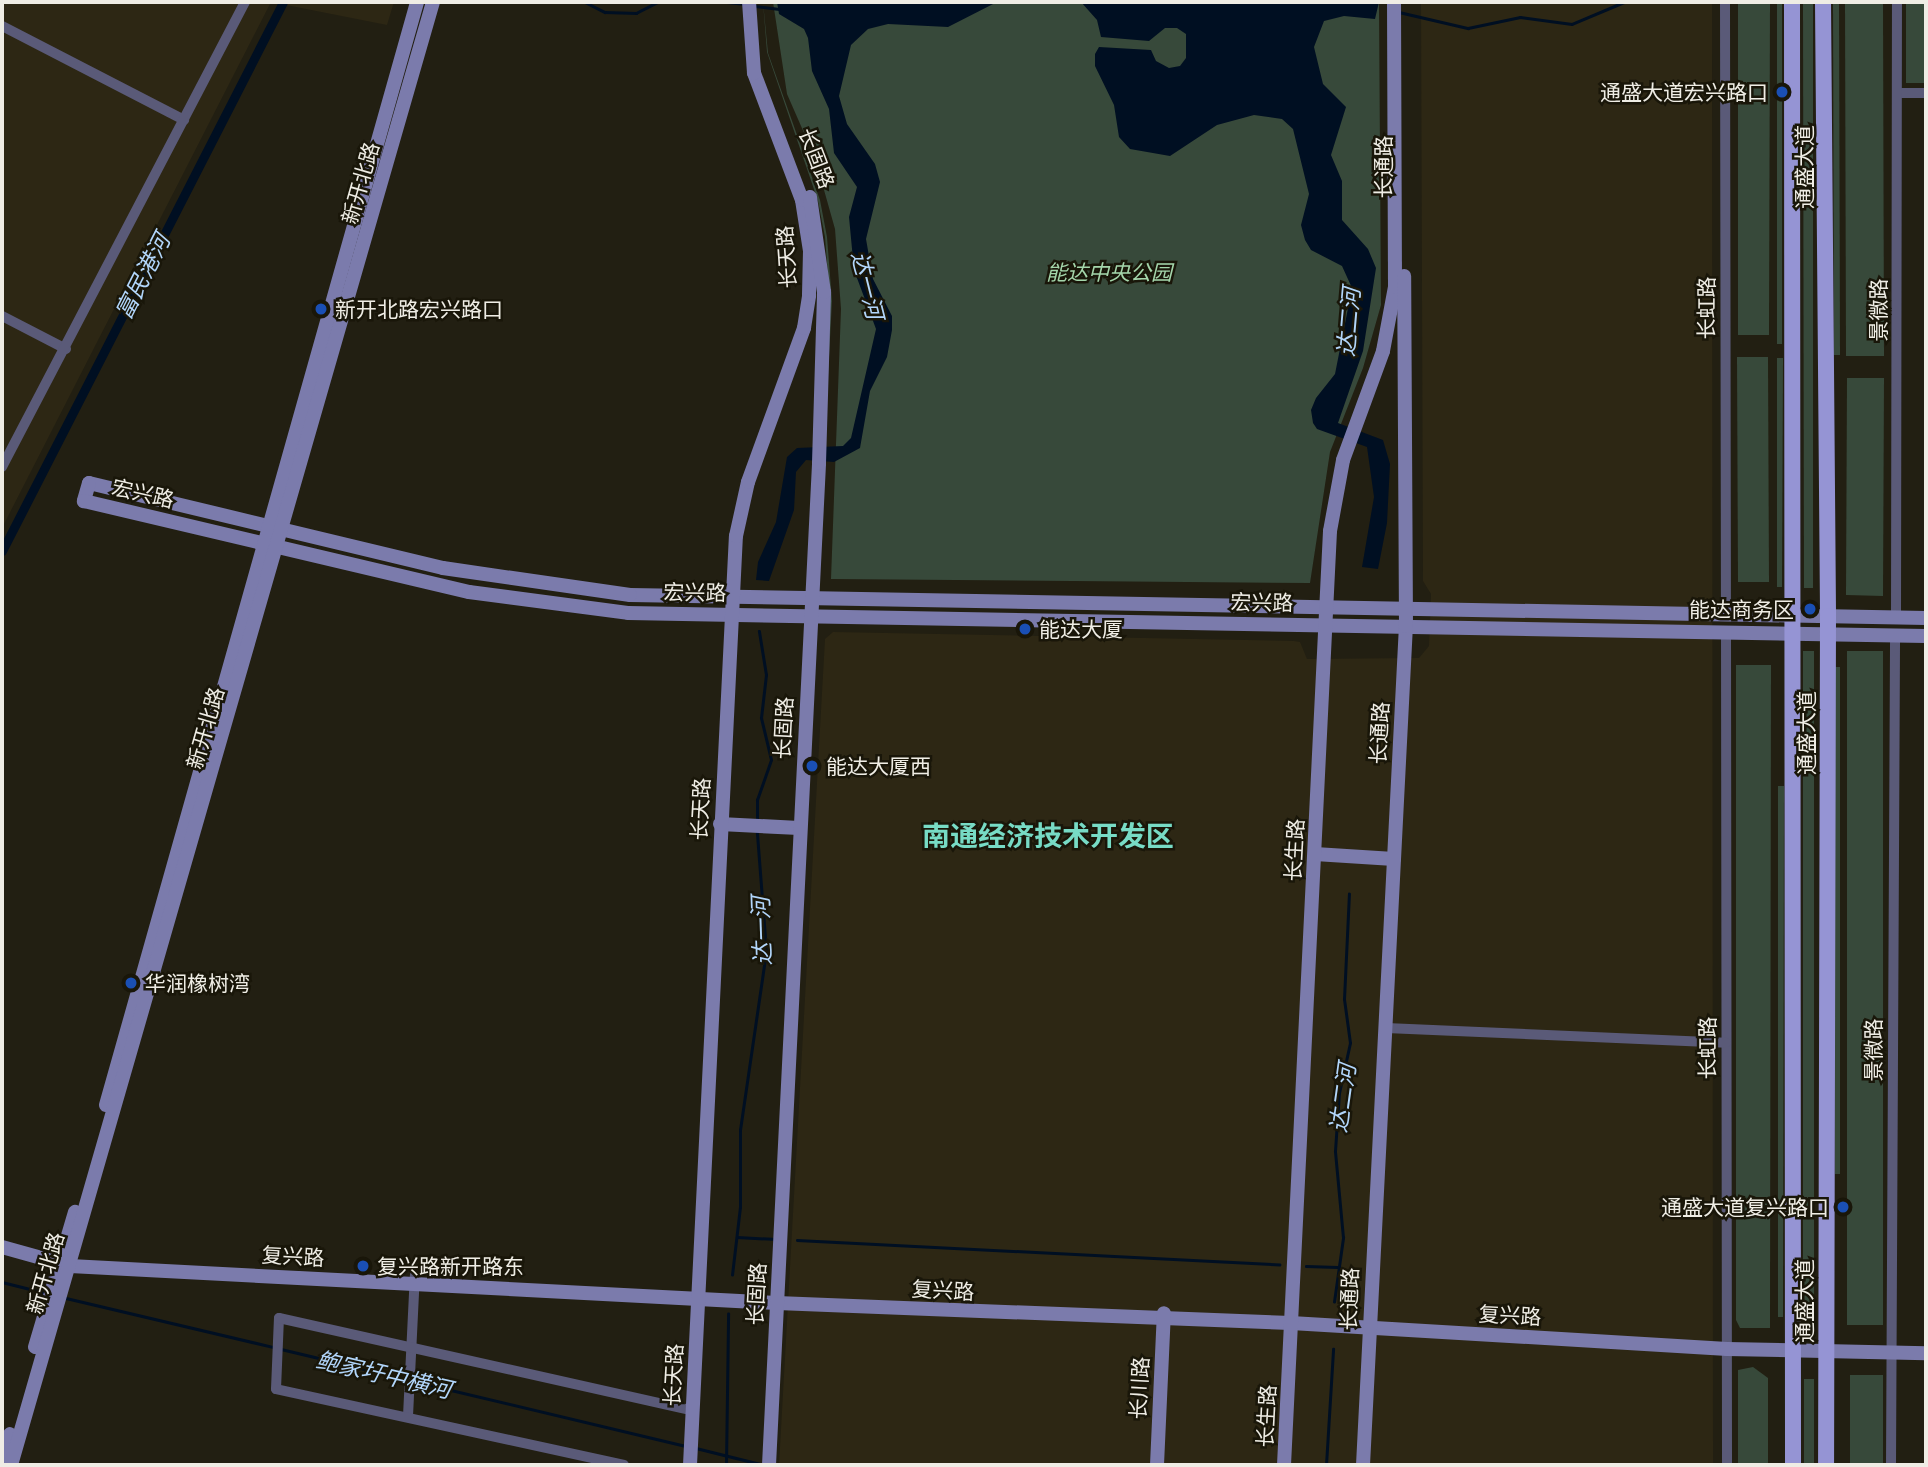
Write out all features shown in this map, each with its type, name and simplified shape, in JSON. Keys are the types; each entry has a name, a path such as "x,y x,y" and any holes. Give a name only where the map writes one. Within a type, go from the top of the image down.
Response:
{"main road":[{"name":"通盛大道","path":"1792,2 1793,1465"},
{"name":"通盛大道","path":"1824,2 1828,617 1826,1465"}],"street":[{"path":"2,467 245,2"},
{"name":"新开北路","path":"67,1261 262,543 417,2"},
{"name":"新开北路","path":"2,1462 67,1261 279,547 433,2"},
{"name":"长固路","path":"748,2 754,73 792,168"},
{"name":"长固路","path":"756,2 766,76 816,222 824,292 820,442 769,1459"},
{"name":"长通路","path":"1394,2 1395,246"},
{"name":"长通路","path":"1363,1465 1406,625 1404,2"},
{"name":"长虹路","path":"1725,2 1726,615"},
{"name":"景微路","path":"1896,617 1897,2"},
{"path":"2,26 184,120"},
{"path":"1897,93 1926,93"},
{"name":"长天路","path":"690,1462 731,595 736,536 748,482 790,373 809,295 810,251 792,168"},
{"name":"长生路","path":"1284,1465 1324,624 1335,493 1349,441 1388,327 1395,246"},
{"path":"2,316 66,349"},
{"name":"宏兴路","path":"1926,618 1828,617 1794,625 1726,631 628,613 483,594 84,501 89,483 443,568 541,585 630,595 1726,615 1794,625 1827,634 1926,636"},
{"name":"长虹路","path":"1726,631 1727,1465"},
{"name":"景微路","path":"1891,1465 1895,635"},
{"path":"720,824 799,828"},
{"path":"1315,854 1394,859"},
{"path":"1385,1028 1726,1044"},
{"name":"复兴路","path":"2,1247 67,1261 777,1299 1163,1317 1292,1319 1727,1344 1891,1347"},
{"path":"408,1416 415,1279"},
{"name":"新开北路","path":"11,1465 55,1298"},
{"name":"长川路","path":"1157,1465 1163,1317"},
{"path":"624,1465 276,1389 275,1356 279,1318 692,1410"},
{"path":"1891,1347 1926,1344"},
{"path":"1891,1347 1926,1353"}],"shaded area":[{"path":"2,2 271,2 2,528"},
{"path":"271,2 394,2 387,25"},
{"path":"1421,2 1712,2 1713,1465 779,1465 825,639 833,632 1294,641 1300,642 1307,659 1419,658 1429,646 1431,594 1423,581"}],"green space":[{"path":"763,2 768,53 820,200 827,237 832,301 825,432 830,301 825,237 818,201 767,52"},
{"name":"能达中央公园","path":"773,2 1379,2 1381,305 1363,368 1330,452 1310,583 831,579 841,309 835,229 815,158 787,94"},
{"path":"1738,2 1770,2 1769,335 1738,335"},
{"path":"1777,2 1782,2 1782,344 1777,344"},
{"path":"1803,2 1813,2 1813,588 1804,588"},
{"path":"1833,2 1839,2 1840,355 1834,355"},
{"path":"1845,2 1883,2 1884,356 1846,356"},
{"path":"1906,2 1926,2 1926,83 1906,83"},
{"path":"1737,357 1768,357 1769,582 1738,582"},
{"path":"1777,358 1783,358 1782,587 1777,587"},
{"path":"1847,378 1884,378 1883,596 1846,595"},
{"path":"1803,651 1814,651 1814,1331 1803,1331"},
{"path":"1847,651 1883,651 1883,1325 1847,1325"},
{"path":"1736,665 1771,665 1770,1328 1740,1328 1736,1320"},
{"path":"1834,667 1840,667 1840,1174 1835,1174"},
{"path":"1778,786 1784,786 1783,1317 1778,1317"},
{"path":"1753,1367 1768,1378 1768,1465 1738,1465 1738,1370"},
{"path":"1850,1375 1883,1375 1883,1465 1850,1465"},
{"path":"1804,1379 1814,1379 1814,1465 1804,1465"}],"water":[{"path":"777,2 997,2 948,27 888,24 868,29 851,45 839,96 847,124 875,164 880,182 866,239 873,279 892,316 892,330 887,357 870,391 860,448 834,462 806,460 796,472 794,510 769,581 756,580 758,562 776,522 787,457 797,448 843,446 851,438 876,329 854,270 849,217 857,187 834,153 829,109 812,71 808,38 804,29 779,14"},
{"path":"1081,2 1379,2 1375,19 1344,16 1324,21 1314,47 1323,84 1346,107 1331,155 1342,181 1342,220 1368,249 1376,268 1363,351 1338,423 1383,440 1390,464 1387,523 1378,569 1362,567 1374,497 1367,447 1317,429 1313,423 1311,410 1316,398 1335,374 1352,288 1342,266 1311,250 1305,240 1301,225 1309,194 1293,129 1282,119 1254,115 1217,125 1170,156 1130,149 1119,137 1114,105 1095,66 1095,54 1099,47 1151,50 1156,61 1169,68 1180,66 1186,58 1186,34 1177,28 1165,28 1149,41 1101,37 1097,20"}],"waterway":[{"name":"富民港河","path":"2,551 283,2"},
{"path":"474,2 505,2"},
{"path":"585,2 605,12 636,13 658,2"},
{"path":"727,2 745,4"},
{"path":"1399,12 1468,28 1520,17 1572,24 1624,2"},
{"path":"755,6 779,9"},
{"name":"达一河","path":"757,819 757,800 771,760 761,718 766,675 759,632"},
{"name":"达一河","path":"732,1275 740,1207 740,1130 766,951 757,833"},
{"name":"达二河","path":"1334,1302 1343,1238 1335,1151 1339,1093 1350,1043 1344,999 1349,894"},
{"path":"737,1237 772,1239"},
{"path":"797,1240 1279,1264"},
{"path":"1306,1266 1337,1267"},
{"name":"鲍家圩中横河","path":"2,1282 46,1293"},
{"name":"鲍家圩中横河","path":"66,1298 274,1347"},
{"name":"达一河","path":"726,1465 728,1314"},
{"name":"鲍家圩中横河","path":"281,1349 407,1379"},
{"name":"达二河","path":"1326,1465 1333,1349"},
{"name":"鲍家圩中横河","path":"413,1381 686,1446"},
{"name":"鲍家圩中横河","path":"696,1448 764,1465"}],"place":[{"name":"通盛大道宏兴路口","path":"1782,92"},
{"name":"新开北路宏兴路口","path":"321,309"},
{"name":"能达商务区","path":"1810,609"},
{"name":"能达大厦","path":"1025,629"},
{"name":"能达大厦西","path":"812,766"},
{"name":"华润橡树湾","path":"131,983"},
{"name":"通盛大道复兴路口","path":"1843,1207"},
{"name":"复兴路新开路东","path":"363,1266"}],"district":[{"name":"南通经济技术开发区","path":"1048,836"}]}
